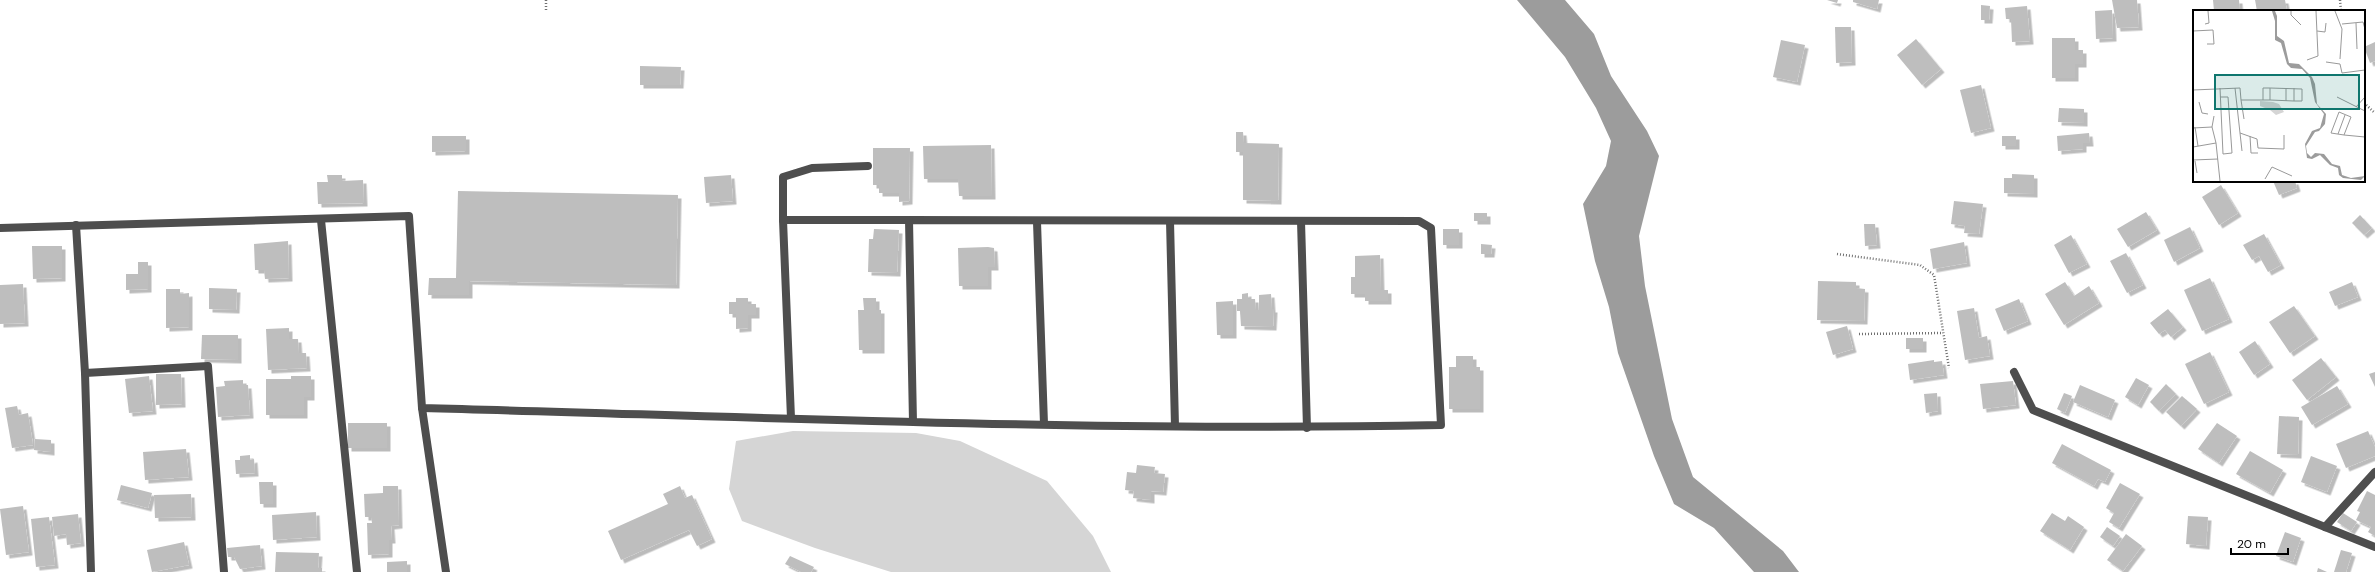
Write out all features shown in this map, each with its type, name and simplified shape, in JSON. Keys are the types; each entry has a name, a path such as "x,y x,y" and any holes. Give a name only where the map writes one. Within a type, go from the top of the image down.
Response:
{"street":[{"path":"791,418 783,176 812,168 868,166"},
{"path":"0,228 320,220 409,216 422,408 446,572"},
{"path":"320,220 357,572"},
{"path":"422,408 913,422 1306,428 1441,426 1430,228 1419,221 1037,222 784,220"},
{"path":"909,220 913,422"},
{"path":"1170,221 1175,426"},
{"path":"1300,221 1306,428"},
{"path":"1037,222 1044,424"},
{"path":"76,225 84,373 91,572"},
{"path":"84,373 208,366 224,572"},
{"path":"2014,372 2033,410 2375,547"},
{"path":"2325,527 2375,472"}],"path":[{"path":"546,0 546,10"},
{"path":"2340,0 2341,10"},
{"path":"2365,104 2375,111"},
{"path":"1837,254 1920,265 1934,275 1942,333 1950,368"},
{"path":"1860,334 1942,333"}],"shaded area":[{"path":"1517,0 1565,0 1594,34 1611,76 1647,131 1659,156 1639,236 1645,286 1672,419 1693,477 1783,551 1799,572 1754,572 1714,528 1674,504 1654,456 1618,353 1609,307 1595,261 1583,204 1606,166 1611,141 1596,108 1565,57"},
{"path":"793,431 916,433 960,441 1047,481 1093,536 1111,572 891,572 815,548 742,521 729,489 736,441"}],"building":[{"path":"1827,0 1838,0 1837,3"},
{"path":"1853,0 1879,0 1877,9 1853,2"},
{"path":"2112,0 2137,0 2139,27 2117,28"},
{"path":"2213,0 2239,0 2240,10 2214,10"},
{"path":"2255,0 2285,0 2287,10 2257,10"},
{"path":"1981,5 1990,6 1989,20 1981,20"},
{"path":"2027,6 2030,41 2012,42 2011,19 2006,19 2005,8"},
{"path":"2112,10 2113,38 2096,39 2095,11"},
{"path":"1835,27 1851,27 1852,62 1836,63"},
{"path":"2052,38 2075,38 2075,50 2083,50 2083,64 2075,64 2075,78 2052,78"},
{"path":"1916,39 1941,69 1922,85 1897,55"},
{"path":"1781,40 1805,45 1797,82 1773,77"},
{"path":"2375,42 2375,61 2370,63 2365,47"},
{"path":"640,66 681,67 680,85 640,85"},
{"path":"1981,85 1991,128 1971,133 1960,90"},
{"path":"2059,108 2084,109 2084,123 2058,122"},
{"path":"1236,132 1243,132 1244,143 1279,144 1278,201 1243,200 1243,152 1236,152"},
{"path":"2089,133 2090,143 2083,143 2083,149 2058,151 2057,136"},
{"path":"432,136 466,136 466,151 432,152"},
{"path":"2002,136 2016,136 2016,146 2002,146"},
{"path":"991,145 992,196 959,196 958,179 924,179 923,146"},
{"path":"873,148 910,148 909,201 899,202 899,193 879,193 879,185 873,185"},
{"path":"2012,174 2034,175 2034,194 2004,193 2004,178 2012,178"},
{"path":"327,175 342,175 342,181 363,180 364,203 318,204 317,182 328,182"},
{"path":"731,175 733,201 706,203 704,177"},
{"path":"2273,182 2295,182 2297,188 2279,195"},
{"path":"2221,185 2238,213 2219,225 2202,197"},
{"path":"458,191 678,195 676,285 469,281 469,295 428,295 429,278 456,278"},
{"path":"1954,201 1983,204 1979,234 1964,233 1965,226 1951,224"},
{"path":"2146,212 2157,230 2128,247 2117,229"},
{"path":"1474,213 1487,213 1487,221 1474,221"},
{"path":"2360,215 2372,228 2364,235 2352,223"},
{"path":"1864,224 1875,224 1877,245 1865,246"},
{"path":"2190,227 2200,248 2174,262 2164,240"},
{"path":"874,229 899,230 897,273 868,272 869,239 873,239"},
{"path":"1443,229 1459,229 1459,245 1443,245"},
{"path":"2264,234 2281,265 2268,272 2259,256 2252,260 2243,245"},
{"path":"2071,235 2087,264 2069,273 2054,245"},
{"path":"288,241 289,278 265,279 264,270 255,270 254,244"},
{"path":"1964,242 1967,263 1933,269 1930,249"},
{"path":"1481,244 1492,245 1491,254 1481,254"},
{"path":"32,246 62,246 62,278 33,279"},
{"path":"958,248 994,248 995,267 988,267 988,286 959,286"},
{"path":"2126,253 2143,285 2127,293 2110,261"},
{"path":"1380,255 1381,290 1388,290 1388,301 1365,301 1365,294 1351,294 1351,277 1355,277 1355,256"},
{"path":"138,262 148,262 148,289 126,290 126,274 138,274"},
{"path":"2210,278 2229,319 2202,331 2184,290"},
{"path":"1818,281 1856,282 1856,288 1865,289 1864,321 1817,320"},
{"path":"2065,282 2074,296 2089,286 2099,303 2064,325 2045,294"},
{"path":"2352,282 2358,297 2335,306 2329,292"},
{"path":"23,284 25,323 0,324 0,285"},
{"path":"209,288 237,289 236,310 209,309"},
{"path":"166,289 180,289 180,294 189,293 189,327 166,328"},
{"path":"1248,293 1248,299 1255,299 1256,310 1259,310 1259,295 1271,294 1272,309 1274,309 1273,327 1241,326 1240,311 1237,311 1237,299 1242,299 1242,294"},
{"path":"736,298 748,298 748,304 756,304 756,315 748,315 748,328 736,329 736,314 729,314 729,302 736,302"},
{"path":"863,298 876,298 876,310 881,310 881,350 859,350 858,310 864,310"},
{"path":"2019,299 2028,321 2004,331 1995,309"},
{"path":"1233,301 1233,335 1217,335 1216,302"},
{"path":"2294,306 2315,336 2290,353 2269,322"},
{"path":"1974,308 1979,338 1987,336 1990,356 1965,360 1957,311"},
{"path":"2168,309 2183,327 2171,337 2165,330 2159,334 2150,323"},
{"path":"1847,326 1853,349 1833,355 1826,332"},
{"path":"289,328 289,339 298,339 299,353 306,353 307,368 268,370 266,329"},
{"path":"202,335 238,335 238,360 201,359"},
{"path":"1906,338 1923,338 1923,349 1906,349"},
{"path":"2255,341 2270,364 2254,375 2239,352"},
{"path":"2210,352 2229,392 2204,404 2185,364"},
{"path":"1456,356 1473,356 1473,367 1480,367 1480,409 1449,409 1449,367 1456,367"},
{"path":"2321,358 2336,377 2307,400 2292,380"},
{"path":"1934,360 1934,362 1942,361 1944,375 1910,380 1908,364"},
{"path":"2375,372 2375,387 2369,374"},
{"path":"156,374 181,374 182,404 156,405"},
{"path":"149,376 153,411 129,413 125,379"},
{"path":"291,376 311,376 311,397 304,397 304,415 266,415 266,379 291,379"},
{"path":"2136,378 2149,385 2138,405 2125,397"},
{"path":"243,380 243,385 248,385 250,415 218,417 216,387 225,386 224,381"},
{"path":"2013,381 2016,405 1983,409 1980,384"},
{"path":"2166,384 2176,394 2159,411 2150,402"},
{"path":"2080,385 2115,400 2108,417 2073,402"},
{"path":"2337,386 2348,404 2312,425 2301,407"},
{"path":"1937,393 1938,411 1926,413 1924,394"},
{"path":"2064,393 2072,396 2065,413 2057,409"},
{"path":"2182,396 2197,409 2181,426 2166,412"},
{"path":"17,406 19,415 28,413 33,445 12,448 5,408"},
{"path":"2279,416 2299,417 2298,455 2277,454"},
{"path":"348,423 387,423 387,448 348,448"},
{"path":"2217,423 2237,436 2219,463 2198,449"},
{"path":"2368,431 2375,447 2375,456 2346,468 2336,444"},
{"path":"35,439 51,440 51,452 34,450"},
{"path":"2062,444 2111,470 2105,482 2098,479 2094,486 2052,463"},
{"path":"186,449 189,477 145,480 143,452"},
{"path":"2250,451 2283,470 2270,493 2236,474"},
{"path":"250,455 250,460 254,459 255,473 236,474 235,460 240,460 240,456"},
{"path":"2311,456 2337,466 2327,492 2301,482"},
{"path":"1137,465 1155,467 1154,473 1165,474 1163,492 1151,491 1151,500 1133,498 1134,491 1125,490 1127,472 1136,473"},
{"path":"259,482 273,482 273,504 260,504"},
{"path":"2120,483 2140,494 2119,528 2109,522 2114,513 2106,508"},
{"path":"121,485 152,493 148,508 117,500"},
{"path":"383,486 398,486 399,525 391,526 392,540 389,540 389,554 368,555 367,523 372,523 371,517 365,517 364,494 383,493"},
{"path":"680,486 685,498 692,495 712,539 697,546 689,530 621,560 608,531 668,504 663,494"},
{"path":"2367,491 2375,495 2375,536 2368,532 2371,527 2356,520 2360,512 2357,511"},
{"path":"191,494 192,517 155,518 154,495"},
{"path":"23,506 29,552 6,555 0,509"},
{"path":"316,512 317,537 273,540 272,515"},
{"path":"2052,513 2065,521 2068,516 2084,527 2070,550 2040,531"},
{"path":"2343,513 2357,522 2351,531 2337,522"},
{"path":"78,514 81,543 67,545 66,534 54,536 52,517"},
{"path":"2188,516 2208,517 2206,546 2186,544"},
{"path":"49,517 55,565 36,567 31,519"},
{"path":"2107,527 2120,536 2113,546 2100,537"},
{"path":"2285,532 2301,538 2293,562 2276,556"},
{"path":"2126,534 2142,546 2123,571 2107,560"},
{"path":"184,542 189,565 152,572 147,550"},
{"path":"260,545 262,566 240,569 234,557 228,557 227,548"},
{"path":"2341,550 2352,553 2346,572 2334,572"},
{"path":"276,552 319,553 318,568 322,568 322,572 275,572"},
{"path":"790,556 814,567 811,572 801,572 785,564"},
{"path":"407,561 407,572 387,572 387,562"},
{"path":"2318,568 2327,572 2317,572"}]}
